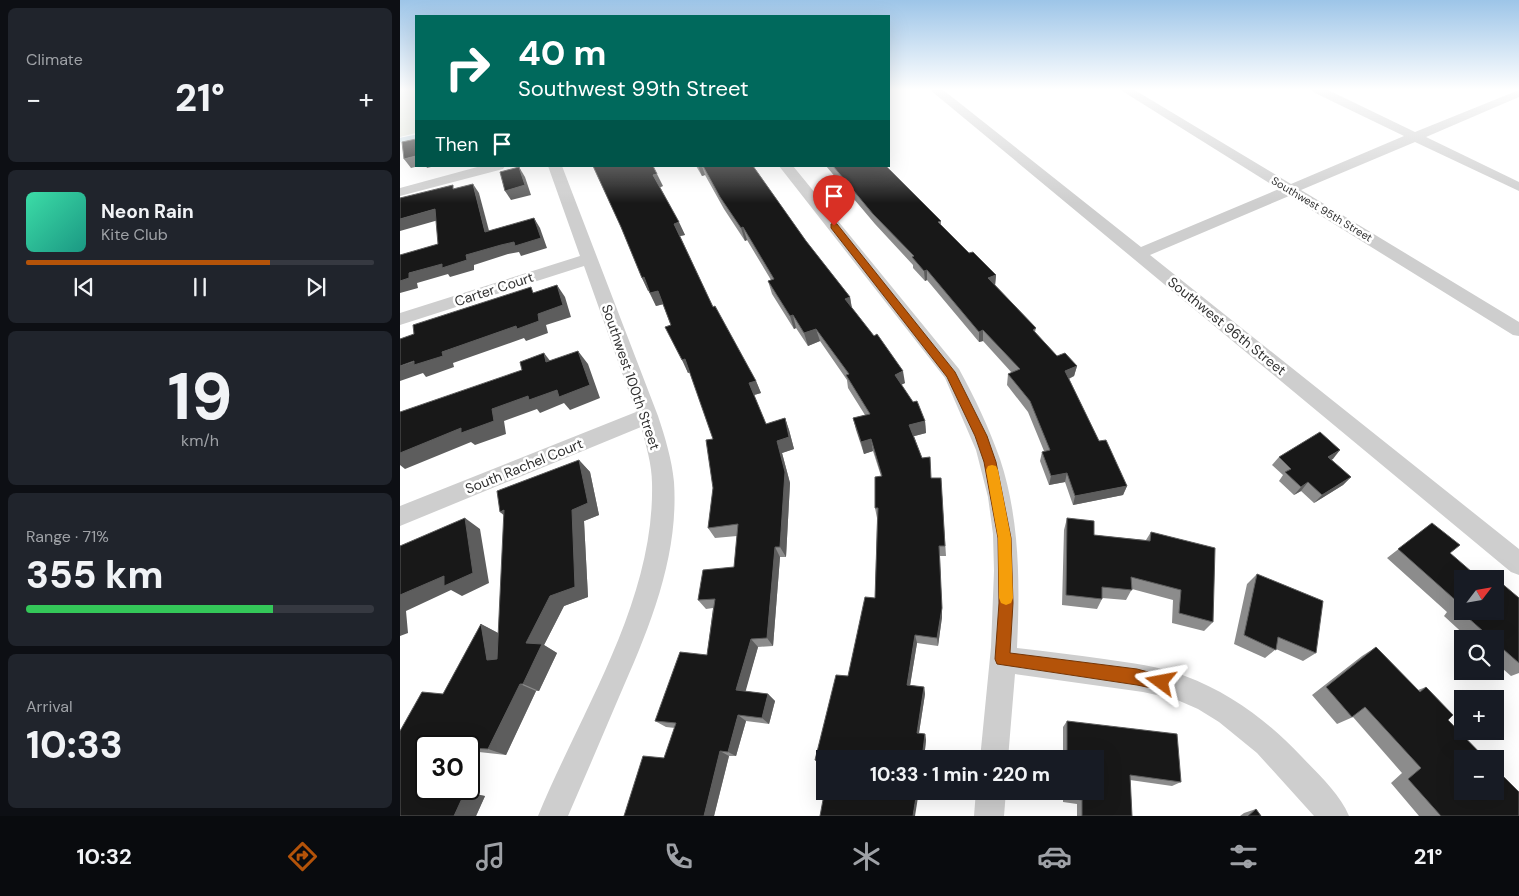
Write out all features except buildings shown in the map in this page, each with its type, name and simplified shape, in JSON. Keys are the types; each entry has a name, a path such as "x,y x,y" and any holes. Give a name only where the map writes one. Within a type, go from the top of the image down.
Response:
{"street":[{"name":"Southwest 96th Street","path":"982,127 1519,564"},
{"name":"Southwest 95th Street","path":"1188,127 1519,330"},
{"path":"1395,127 1519,188"},
{"path":"1139,254 1437,127"},
{"path":"400,192 494,167"},
{"name":"Southwest 100th Street","path":"553,816 628,646 652,576 661,523 663,484 657,447 648,416 555,167"},
{"path":"787,167 952,374 970,409 990,462 1004,538 1006,603 995,750"},
{"name":"Carter Court","path":"400,319 589,259"},
{"name":"South Rachel Court","path":"400,516 648,416"},
{"path":"1002,659 1137,677 1186,689 1209,701 1256,732 1295,770 1334,816"},
{"path":"989,816 990,800"}],"shaded area":[{"path":"400,127 415,127 415,133 400,137"}],"waterway":[{"path":"400,140 415,137"}],"slow traffic":[{"path":"992,470 1004,538 1006,598"}],"route":[{"path":"834,226 952,374 981,436 990,462 1004,538 1006,603 1002,659 1137,677 1161,682"}]}
